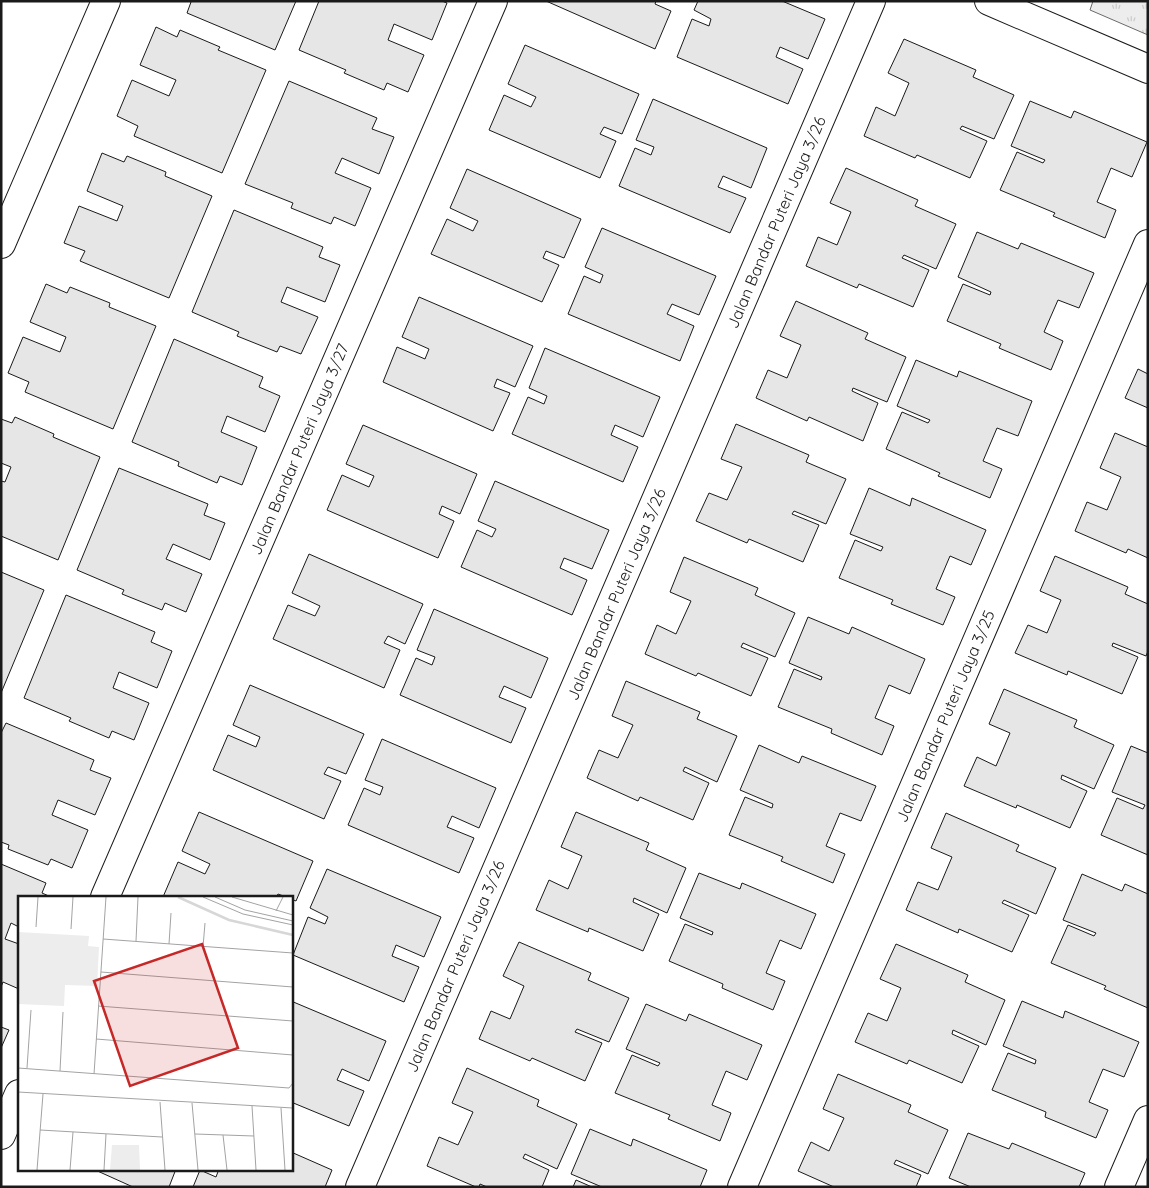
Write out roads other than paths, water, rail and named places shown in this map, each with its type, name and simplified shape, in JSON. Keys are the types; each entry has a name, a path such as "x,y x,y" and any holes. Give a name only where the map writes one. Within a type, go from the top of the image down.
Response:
{"street":[{"path":"1,244 106,1"},
{"name":"Jalan Bandar Puteri Jaya 3/27","path":"104,896 493,1"},
{"name":"Jalan Bandar Puteri Jaya 3/26","path":"360,1187 871,1"},
{"path":"989,1 1148,69"},
{"name":"Jalan Bandar Puteri Jaya 3/25","path":"742,1187 1148,244"},
{"path":"1,1135 18,1096"},
{"path":"1119,1187 1148,1120"}]}
